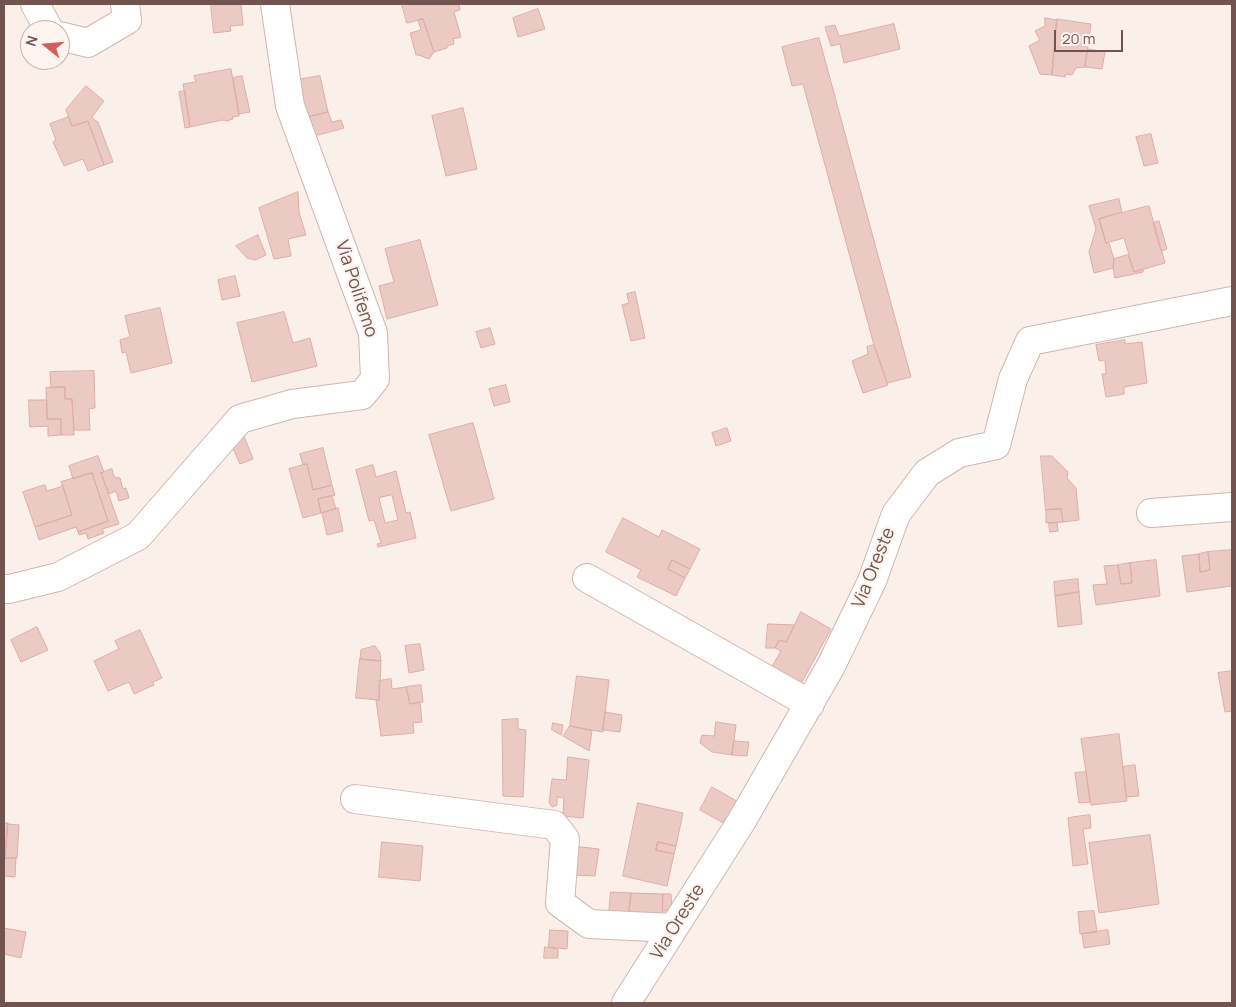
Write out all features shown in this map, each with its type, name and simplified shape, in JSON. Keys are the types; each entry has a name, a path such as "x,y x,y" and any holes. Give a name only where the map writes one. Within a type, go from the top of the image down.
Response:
{"street":[{"path":"35,4 44,20"},
{"path":"70,38 88,43 127,20 125,4"},
{"name":"Via Polifemo","path":"4,589 58,577 138,536 240,419 292,404 362,394 374,379 373,333 348,260 290,106 275,4"},
{"name":"Via Oreste","path":"626,1003 741,822 831,666 872,581 896,514 927,472 959,453 996,445 1013,379 1030,341 1232,301"},
{"path":"1151,513 1232,507"},
{"path":"587,578 810,704"},
{"path":"355,799 554,825 565,839 560,903 589,924 673,928"}],"building":[{"path":"211,4 241,4 243,25 230,26 231,31 214,33"},
{"path":"402,4 459,4 460,10 454,12 461,37 453,39 454,44 447,46 447,48 434,52 423,19 407,23"},
{"path":"538,9 545,29 518,37 513,18"},
{"path":"1045,18 1057,20 1052,75 1040,74 1029,46 1040,40 1035,31 1045,26"},
{"path":"423,19 434,52 429,59 416,55 410,33 421,30 418,20"},
{"path":"1057,19 1091,24 1085,67 1076,68 1072,75 1066,74 1065,77 1052,75"},
{"path":"894,24 900,49 844,63 840,44 831,46 825,27 835,25 839,36"},
{"path":"819,38 911,377 887,383 874,345 803,84 792,86 782,47"},
{"path":"1088,49 1105,52 1102,69 1085,67"},
{"path":"231,69 239,116 232,117 233,119 227,121 222,120 190,127 183,84 196,82 194,76"},
{"path":"242,76 250,112 239,114 233,78"},
{"path":"320,76 328,112 300,119 291,81"},
{"path":"86,86 104,101 92,117 98,122 113,162 104,165 88,121 72,126 66,110"},
{"path":"185,91 190,127 185,128 179,92"},
{"path":"463,108 477,169 446,176 432,116"},
{"path":"328,112 332,122 341,120 344,128 307,138 301,119"},
{"path":"69,117 72,126 88,121 104,165 88,171 83,159 64,166 53,142 56,140 50,124"},
{"path":"1151,134 1158,163 1144,166 1136,137"},
{"path":"298,192 299,212 306,235 288,239 291,256 274,259 259,208"},
{"path":"1119,199 1122,212 1099,219 1106,243 1109,243 1114,259 1113,268 1094,273 1089,252 1096,229 1089,206"},
{"path":"1149,206 1165,263 1134,272 1124,238 1106,243 1099,219"},
{"path":"1159,221 1167,249 1161,251 1153,223"},
{"path":"258,235 266,255 255,260 247,258 236,246"},
{"path":"420,240 438,305 387,319 379,286 394,282 385,249"},
{"path":"1128,255 1134,272 1143,269 1143,272 1115,278 1114,259"},
{"path":"235,276 240,296 222,300 218,280"},
{"path":"635,292 645,338 631,341 622,305 629,303 627,294"},
{"path":"160,308 172,363 131,373 126,352 122,353 120,340 130,337 125,316"},
{"path":"284,312 293,343 310,338 317,366 252,382 237,323"},
{"path":"490,328 495,344 481,348 476,332"},
{"path":"1125,340 1125,344 1142,342 1147,383 1124,387 1124,394 1106,397 1102,374 1106,374 1105,360 1099,361 1096,345"},
{"path":"874,345 888,385 863,393 852,361 868,354 867,347"},
{"path":"94,371 95,408 89,409 90,430 74,430 72,399 65,399 65,387 51,388 50,372"},
{"path":"506,385 510,402 494,406 489,389"},
{"path":"65,387 65,399 72,399 74,435 61,435 61,419 47,419 46,388"},
{"path":"29,400 47,400 47,419 61,419 61,435 48,436 48,426 30,427"},
{"path":"473,423 494,499 451,511 429,435"},
{"path":"727,428 731,441 716,446 712,433"},
{"path":"242,431 253,459 240,464 232,446"},
{"path":"323,448 332,485 313,490 307,464 303,465 300,454"},
{"path":"98,456 104,472 101,473 119,524 102,529 104,533 88,539 86,533 79,535 78,532 108,521 92,473 73,479 69,466"},
{"path":"1041,456 1052,456 1068,472 1067,478 1076,488 1079,520 1063,522 1061,509 1046,510"},
{"path":"307,464 313,490 332,485 335,495 318,499 321,513 303,518 289,469"},
{"path":"373,465 376,477 396,471 406,513 410,512 416,538 378,547 377,544 381,543 374,520 369,521 356,470","holes":["392,495 398,520 385,523 379,498"]},
{"path":"112,469 114,477 120,478 123,489 126,488 129,498 119,501 116,491 109,494 101,473"},
{"path":"92,473 108,521 78,532 76,527 39,540 35,527 72,515 61,482"},
{"path":"45,485 47,491 63,486 72,515 35,527 23,492"},
{"path":"332,496 336,509 321,513 318,499"},
{"path":"338,508 343,531 327,535 322,513"},
{"path":"1061,509 1063,522 1046,523 1046,510"},
{"path":"623,518 659,537 662,530 700,549 690,569 672,560 668,569 685,578 676,596 637,577 641,570 606,552"},
{"path":"1049,523 1057,523 1058,531 1050,532"},
{"path":"1232,550 1232,586 1187,592 1182,556 1199,554 1200,572 1210,570 1208,552"},
{"path":"1208,552 1210,570 1200,572 1199,554"},
{"path":"672,560 690,569 685,578 668,569"},
{"path":"1156,560 1160,596 1096,605 1093,585 1107,584 1104,566 1118,565 1121,584 1132,583 1130,563"},
{"path":"1130,563 1132,583 1121,584 1118,565"},
{"path":"1078,579 1079,592 1055,596 1054,582"},
{"path":"1079,592 1082,624 1058,627 1055,596"},
{"path":"801,612 831,629 797,691 767,675 781,651 775,648 779,640 786,642"},
{"path":"768,624 795,625 786,642 779,640 775,648 766,648"},
{"path":"37,627 48,650 21,662 11,640"},
{"path":"140,630 162,678 153,682 154,685 134,694 129,682 108,691 94,661 119,649 115,641"},
{"path":"420,644 424,670 409,673 405,646"},
{"path":"375,646 380,653 381,661 360,659 361,650"},
{"path":"360,659 381,661 379,700 356,698"},
{"path":"1232,671 1232,711 1225,712 1218,673"},
{"path":"577,676 609,680 603,732 570,726"},
{"path":"391,679 392,689 406,687 410,704 420,702 422,722 413,723 414,733 381,736 376,700 379,700 379,681"},
{"path":"421,685 423,702 410,704 406,687"},
{"path":"605,712 622,715 620,732 603,730"},
{"path":"518,719 518,729 526,730 523,797 503,796 502,720"},
{"path":"716,722 736,725 732,755 712,752 700,743 702,735 714,736"},
{"path":"553,723 563,725 561,735 552,730"},
{"path":"570,726 592,731 589,751 563,736"},
{"path":"1119,734 1127,801 1091,805 1081,739"},
{"path":"734,741 749,742 747,756 732,755"},
{"path":"568,757 589,760 583,818 563,816 564,798 557,797 557,805 552,807 549,802 552,779 566,780"},
{"path":"1135,765 1139,796 1126,797 1123,767"},
{"path":"1086,772 1090,802 1079,803 1075,773"},
{"path":"712,787 742,804 729,826 700,810"},
{"path":"638,803 683,813 676,846 658,842 656,850 674,854 667,886 623,876"},
{"path":"1090,815 1091,828 1083,829 1088,864 1073,866 1068,818"},
{"path":"4,823 8,823 5,858 4,858"},
{"path":"8,824 19,825 17,858 5,858"},
{"path":"1150,835 1159,904 1099,913 1089,843"},
{"path":"382,842 423,846 420,881 379,877"},
{"path":"658,842 676,846 674,854 656,850"},
{"path":"573,846 599,849 595,876 572,875"},
{"path":"4,858 16,858 15,877 4,876"},
{"path":"611,892 631,893 629,914 609,913"},
{"path":"631,893 663,894 662,917 629,914"},
{"path":"663,894 671,894 672,911 663,911"},
{"path":"1094,911 1097,932 1080,934 1078,912"},
{"path":"4,928 26,932 21,958 4,954"},
{"path":"550,930 568,931 567,949 549,947"},
{"path":"1108,930 1110,944 1084,948 1082,934"},
{"path":"545,947 558,949 558,958 544,958"}]}
